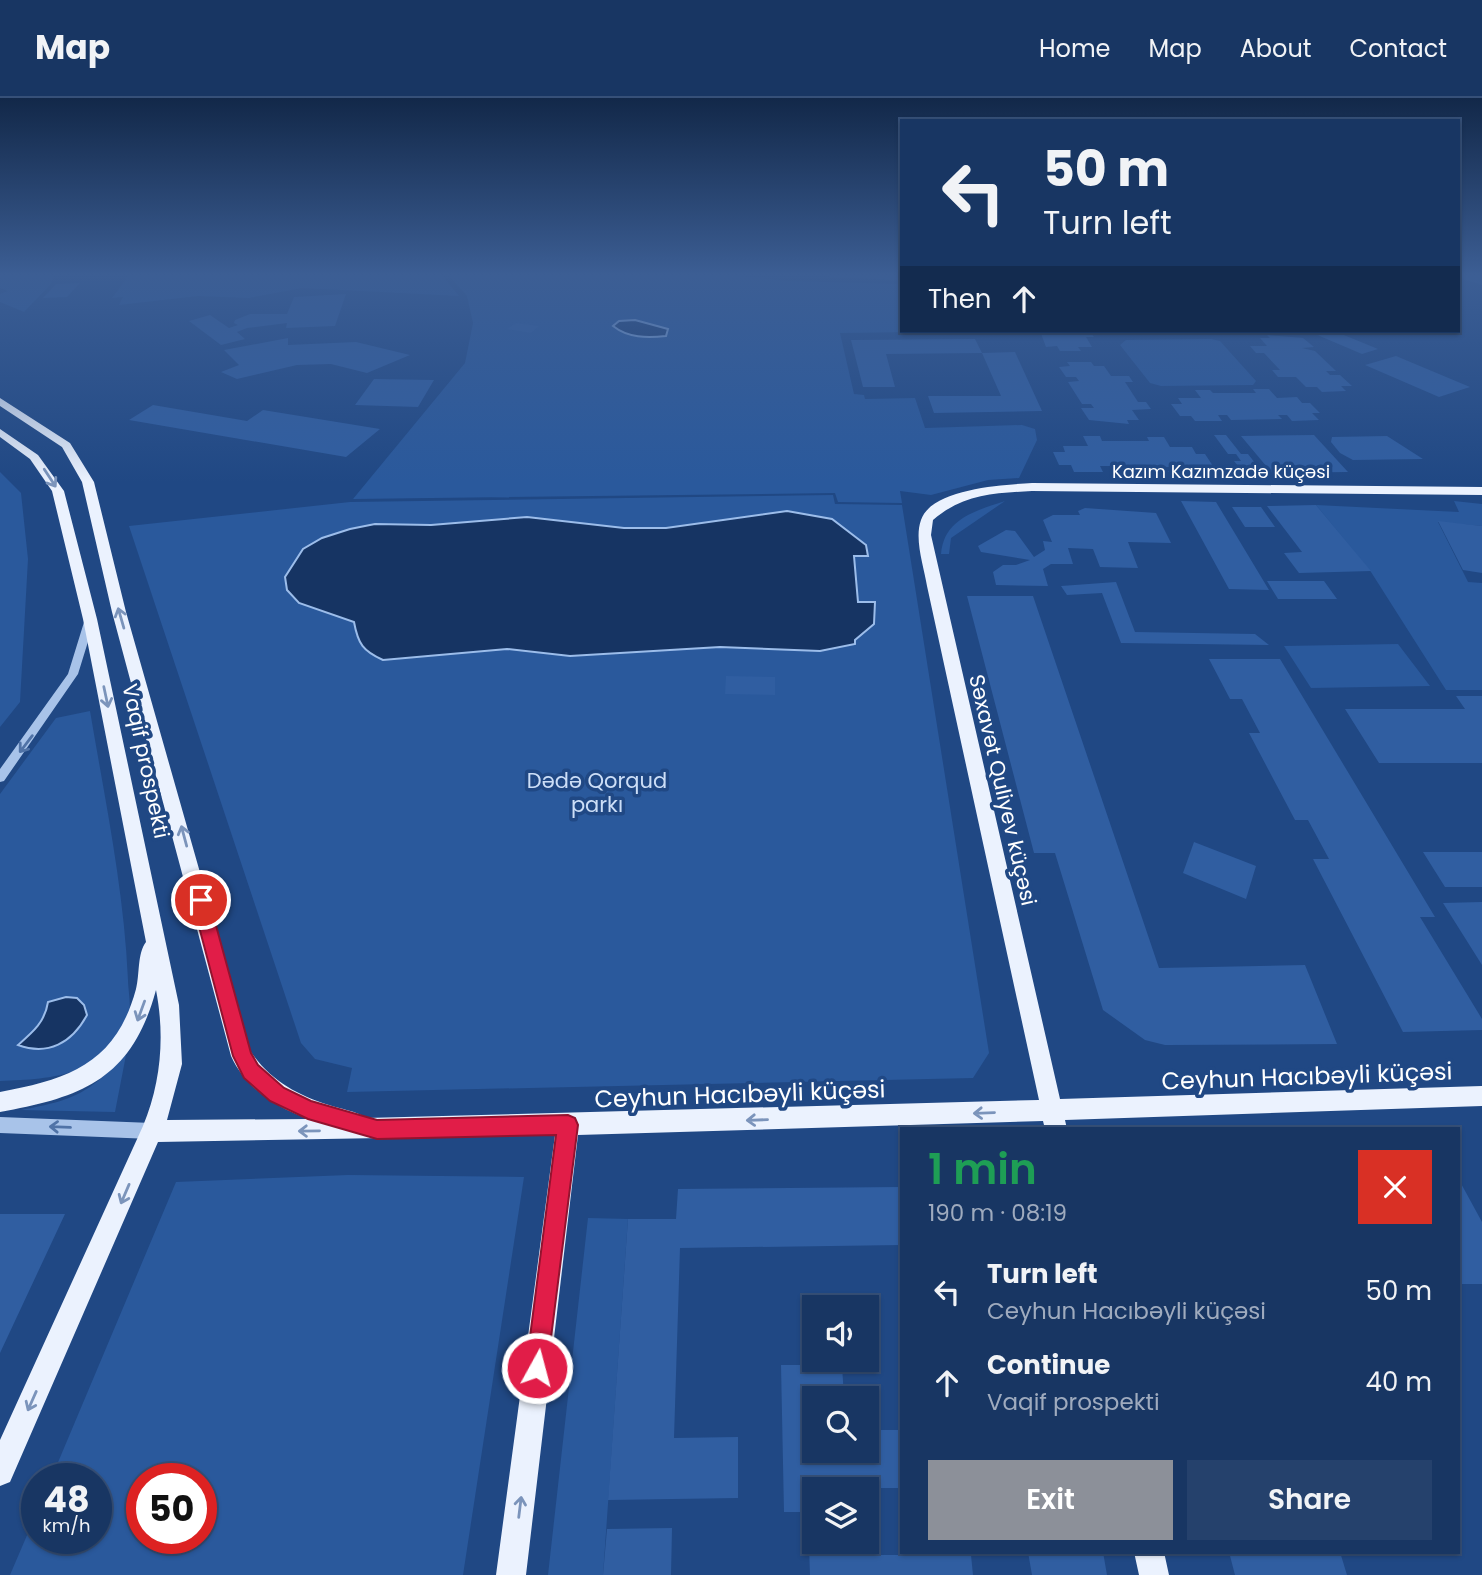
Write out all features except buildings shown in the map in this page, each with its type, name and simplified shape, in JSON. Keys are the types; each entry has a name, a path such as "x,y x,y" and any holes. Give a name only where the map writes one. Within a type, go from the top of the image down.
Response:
{"main road":[{"name":"Vaqif prospekti","path":"0,401 66,445 88,482 120,611 242,1056 251,1072 277,1094 308,1110 377,1129"},
{"name":"Vaqif prospekti","path":"0,410 32,423"},
{"name":"Vaqif prospekti","path":"0,432 34,457 58,491 89,619 153,920 172,1038 168,1084 152,1131 0,1472"},
{"name":"Kazım Kazımzadə küçəsi","path":"960,494 1032,487 1482,491"},
{"name":"Səxavət Quliyev küçəsi","path":"960,494 948,500 927,519 925,535 1054,1120"},
{"path":"0,1102 54,1092 77,1084 115,1053 141,1016 149,983 153,920"},
{"name":"Ceyhun Hacıbəyli küçəsi","path":"152,1131 1054,1120 1482,1096"},
{"path":"511,1575 568,1125"},
{"path":"1149,1554 1154,1575"}],"street":[{"path":"0,778 38,728 73,674 89,619"},
{"name":"Ceyhun Hacıbəyli küçəsi","path":"0,1125 152,1131"}],"green space":[{"path":"469,344 843,344 854,394 864,395 865,399 915,398 925,428 1022,425 1035,429 1037,440 1019,478 988,480 931,495 900,491 902,503 838,502 835,493 353,499 465,363"},
{"path":"1223,344 1256,381 1253,385 1161,386 1150,383 1120,345"},
{"path":"0,472 21,493 28,559 20,702 0,727"},
{"name":"Dədə Qorqud parkı","path":"833,495 835,504 902,505 989,1053 973,1078 347,1092 352,1068 315,1059 301,1043 129,526 350,502"},
{"path":"1005,501 951,538 949,554 941,554 943,542 955,524 972,513"},
{"path":"1454,501 1482,504 1482,526 1438,522 1468,582 1482,583 1482,690 1446,690 1371,572 1316,505 1459,512"},
{"path":"1398,644 1430,686 1311,688 1284,646"},
{"path":"90,711 118,878 126,946 129,1013 118,1037 106,1052 91,1063 58,1075 0,1081 0,794 56,718"},
{"path":"126,1055 115,1112 21,1110 55,1103 79,1093 101,1079"},
{"path":"348,1175 524,1177 463,1575 10,1575 21,1549 21,1554 112,1554 112,1463 58,1463 176,1182"},
{"path":"588,1218 628,1219 603,1575 548,1575"}],"shaded area":[{"path":"787,511 832,519 866,545 868,556 854,556 858,602 875,602 874,624 855,640 855,644 820,651 720,647 570,656 507,649 383,660 362,646 354,622 299,603 287,590 285,577 303,549 322,538 375,524 431,525 527,517 624,528 666,528"},
{"path":"66,997 77,998 84,1005 87,1015 74,1033 49,1048 18,1045 41,1021 48,1002"}],"route":[{"path":"201,900 242,1056 251,1072 277,1094 308,1110 377,1129 568,1125 537,1368"}]}
